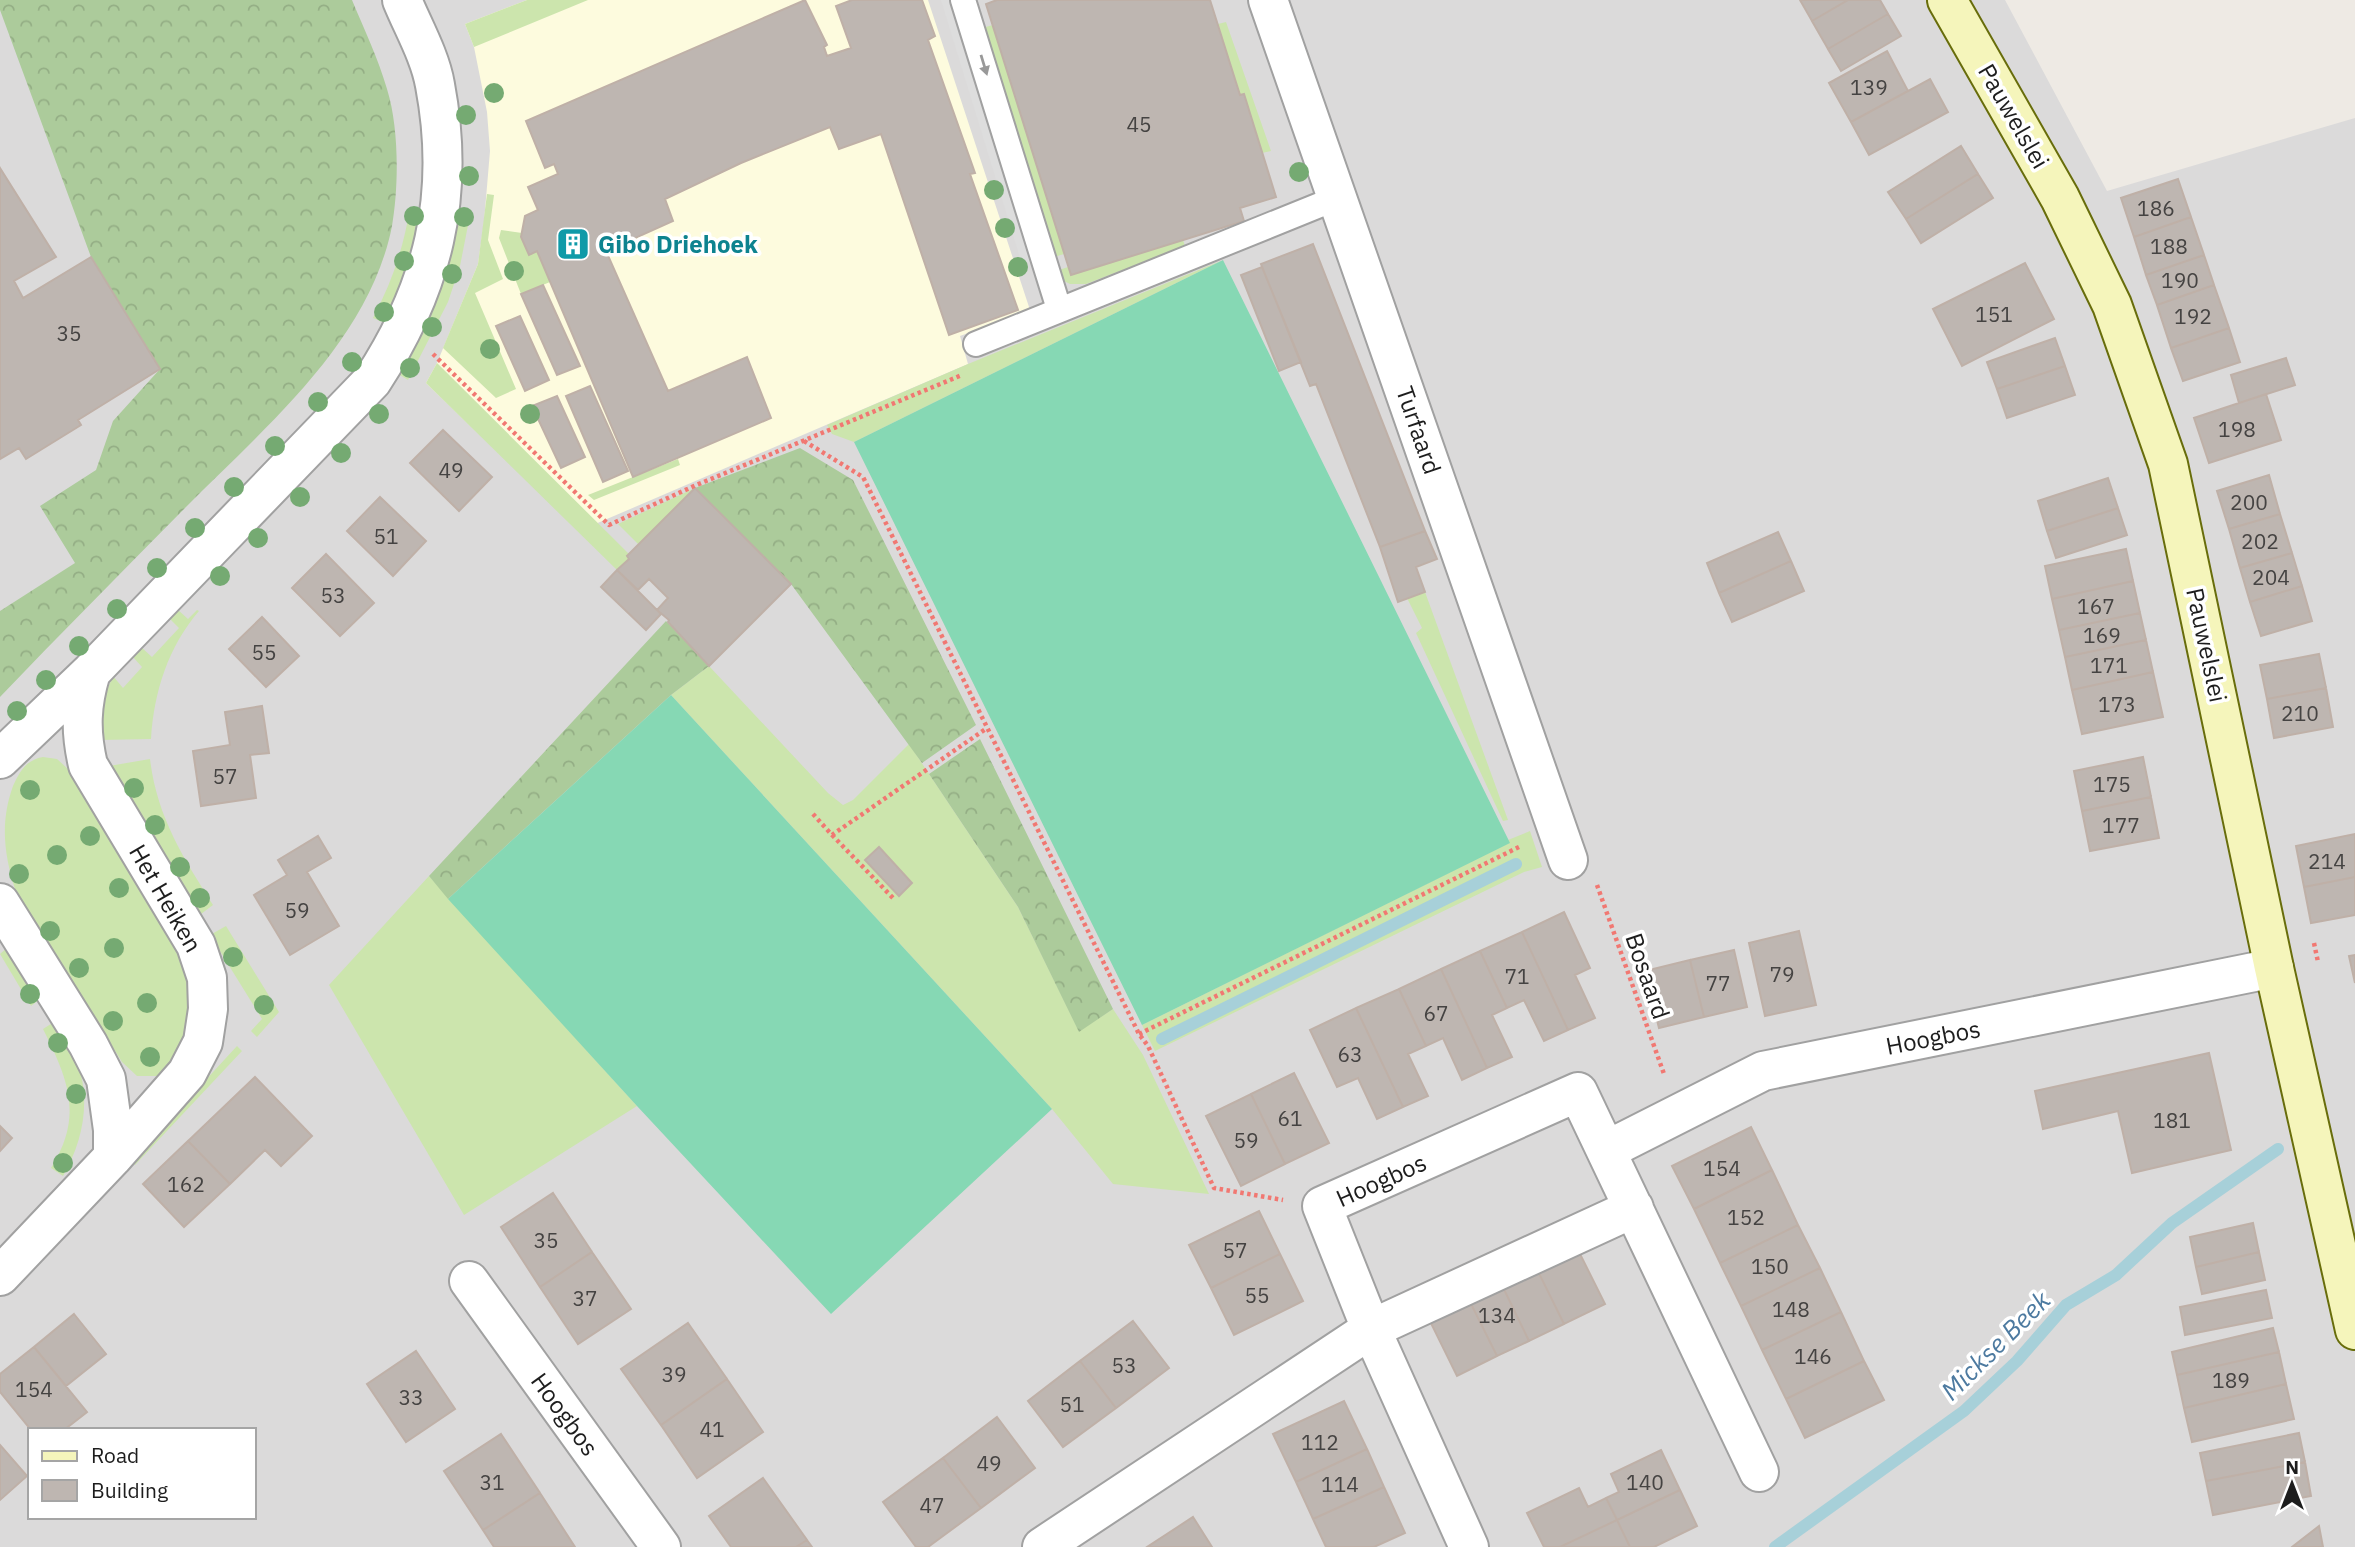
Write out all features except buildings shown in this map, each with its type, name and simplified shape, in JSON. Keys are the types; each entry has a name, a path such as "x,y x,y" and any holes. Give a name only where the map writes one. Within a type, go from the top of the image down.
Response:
{"street":[{"path":"0,759 91,672 372,381 400,337 425,280 434,248 442,157 435,84 402,0"},
{"name":"Turfaard","path":"1268,0 1563,844"},
{"name":"Pauwelslei","path":"1947,0 2060,198 2112,305 2168,464 2274,968 2355,1330"},
{"name":"Het Heiken","path":"0,1276 113,1157 187,1073 203,1042 208,1010 207,978 196,945 88,765 82,739 82,719 85,692 91,672"},
{"path":"0,902 88,1044 106,1079 114,1129 113,1157"},
{"name":"Hoogbos","path":"1607,1150 1763,1071 2274,968"},
{"name":"Hoogbos","path":"1469,1547 1371,1329 1322,1206 1578,1092 1759,1472"},
{"path":"1042,1547 1371,1329 1634,1208"},
{"name":"Hoogbos","path":"469,1282 661,1547"}],"lane":[{"path":"963,0 1059,309"},
{"path":"975,344 1337,198"}],"path":[{"path":"426,365 433,354 609,525 694,486 968,373 975,344"},
{"path":"804,441 863,477 1139,1034 1148,1046 1214,1188 1322,1206"},
{"path":"832,835 987,728"},
{"path":"813,814 893,898"},
{"path":"1139,1034 1563,844"},
{"name":"Bosaard","path":"1563,844 1598,887 1678,1115"}],"shaded area":[{"path":"0,0 2005,0 2107,191 2355,118 2355,1547 0,1547"},
{"path":"527,0 928,0 1030,310 960,336 968,364 579,531 426,383 478,264 484,222 490,151 487,112 474,47 465,24"},
{"path":"941,0 953,0 1034,261 1022,264"}],"green space":[{"path":"0,0 352,0 379,66 391,104 396,138 397,175 392,226 380,268 361,308 337,345 280,414 0,697 0,611 75,563 40,506 96,470 113,421 160,369 91,257 0,10"},
{"path":"527,0 588,0 474,47 465,24"},
{"path":"1226,22 1271,151 1262,153 1244,94 1240,95 1218,24"},
{"path":"993,25 1064,254 1054,257 982,28"},
{"path":"487,194 494,195 488,240 503,279 475,293 516,389 496,398 443,348 478,264"},
{"path":"410,207 421,208 411,262 385,323 373,318 396,264"},
{"path":"459,210 471,210 460,266 448,302 408,380 398,374 438,295 451,254"},
{"path":"501,230 522,233 529,255 537,251 550,282 521,294 499,238"},
{"path":"1183,240 1185,246 1086,284 1070,284 1064,281 1059,270 1068,267 1071,275"},
{"path":"1223,260 854,442 832,434 827,425 968,364"},
{"path":"1223,260 1510,843 1142,1025 854,442"},
{"path":"437,363 629,554 629,559 617,570 426,383"},
{"path":"800,448 853,480 976,725 922,763 791,584 695,488"},
{"path":"678,459 680,465 594,500 588,495"},
{"path":"695,488 639,545 618,524"},
{"path":"1425,592 1508,820 1503,821 1416,633 1422,628 1407,598"},
{"path":"177,609 188,619 199,611 171,655 159,687 151,739 100,740 100,707 113,676 123,688 142,667 132,656 141,647 152,657 179,628 169,618"},
{"path":"666,621 709,666 671,695 448,899 429,876"},
{"path":"709,666 828,793 843,805 853,800 909,744 1018,907 1079,1031 1113,1009 1143,1055 1209,1194 1113,1184 1052,1109 671,695"},
{"path":"671,695 1052,1109 831,1314 448,899"},
{"path":"980,739 1113,1009 1079,1032 1018,907 929,774"},
{"path":"43,757 57,759 68,769 164,922 184,964 190,991 186,1032 175,1058 167,1069 157,1076 137,1076 122,1062 15,889 5,838 6,812 13,786 24,767"},
{"path":"150,759 153,780 165,818 213,905 201,914 109,766"},
{"path":"1530,831 1542,867 1524,872 1155,1051 1142,1025"},
{"path":"429,876 637,1106 464,1215 329,985"},
{"path":"226,926 279,1012 257,1037 251,1031 262,1019 210,935"},
{"path":"8,947 40,999 31,1006 0,954"},
{"path":"54,1022 76,1060 84,1089 80,1134 63,1176 51,1168 61,1149 70,1114 65,1081 43,1029"},
{"path":"237,1046 242,1051 135,1165 131,1161"}],"waterway":[{"path":"1162,1039 1516,864"},
{"name":"Mickse Beek","path":"1775,1547 1964,1411 2017,1361 2066,1305 2116,1275 2172,1223 2278,1149"}],"place":[{"name":"Gibo Driehoek","path":"573,244"}]}
